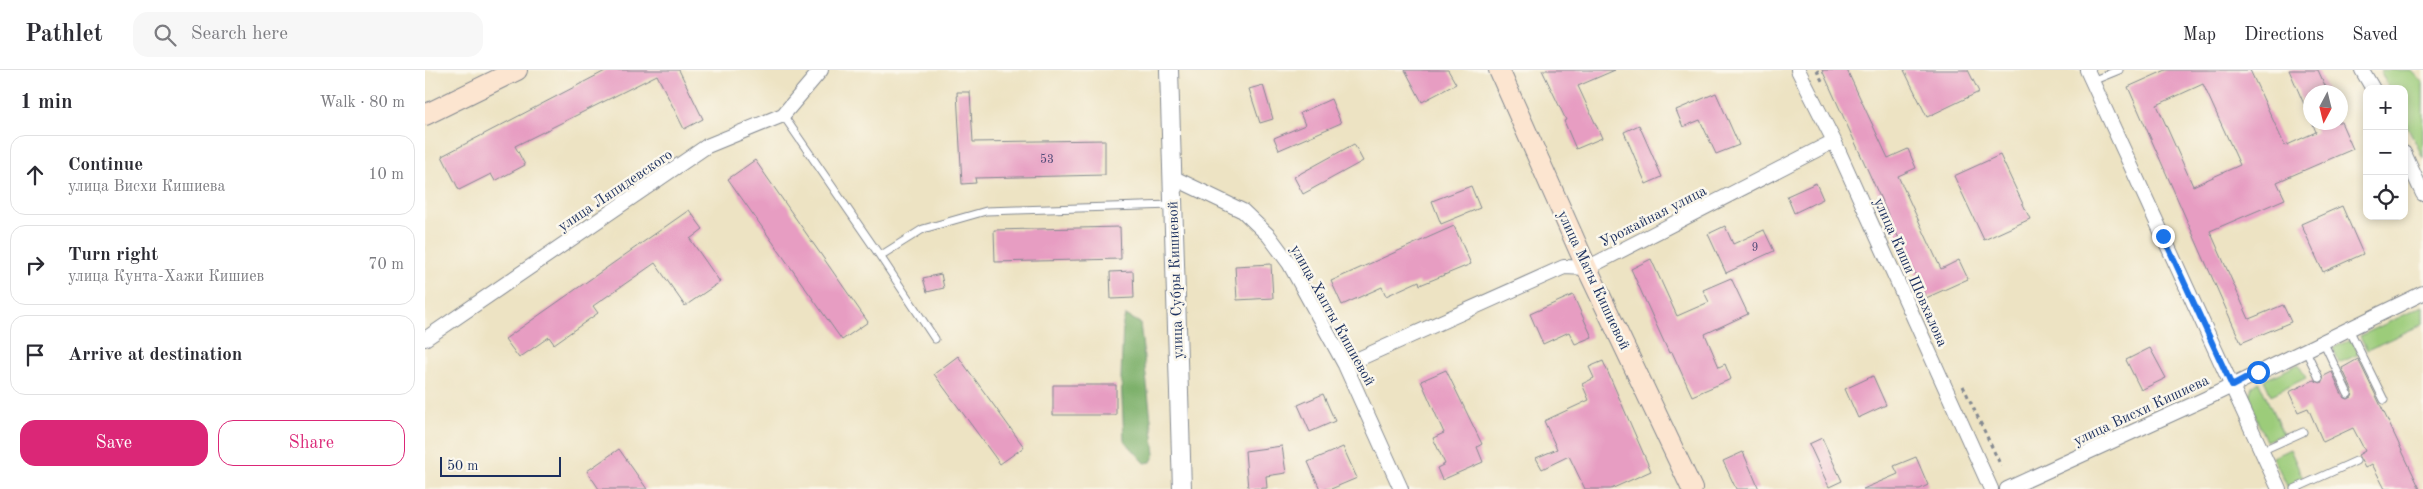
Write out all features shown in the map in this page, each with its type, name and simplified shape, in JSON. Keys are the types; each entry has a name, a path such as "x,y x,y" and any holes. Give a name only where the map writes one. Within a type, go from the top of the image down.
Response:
{"main road":[{"path":"425,116 517,70"},
{"name":"улица Маты Кишиевой","path":"1499,70 1587,268 1692,489"}],"street":[{"name":"улица Ляпидевского","path":"425,339 707,146 783,115 821,70"},
{"name":"улица Субры Кишиевой","path":"1169,70 1182,489"},
{"name":"улица Киши Шовхалова","path":"1798,70 1834,141 1991,489"},
{"path":"2362,70 2371,85"},
{"path":"2090,75 2279,489"},
{"name":"Урожайная улица","path":"1345,365 1564,267 1587,268 1834,141"},
{"path":"2408,162 2423,194"},
{"name":"улица Хапты Кишиевой","path":"1172,177 1243,211 1269,236 1289,263 1345,365 1401,489"},
{"name":"улица Висхи Кишиева","path":"2007,489 2232,386 2423,293"}],"lane":[{"path":"2090,75 2119,70"},
{"path":"783,115 935,339"},
{"path":"879,256 923,229 986,211 1173,205"},
{"path":"2349,328 2384,400"},
{"path":"2323,341 2348,394"},
{"path":"2305,350 2319,378"},
{"path":"2261,451 2303,432"},
{"path":"2293,489 2356,461"}],"green space":[{"path":"2380,70 2411,70 2423,83 2423,158 2408,127 2408,85 2387,85"},
{"path":"2423,306 2423,324 2367,350 2360,336"},
{"path":"1126,315 1140,323 1155,454 1151,462 1145,463 1124,440 1121,378 1123,322"},
{"path":"2352,339 2359,354 2339,363 2333,348"},
{"path":"2299,364 2306,378 2271,395 2264,380"},
{"path":"2259,382 2283,434 2266,441 2248,399 2252,387"},
{"path":"2290,449 2304,481 2288,488 2273,457"}],"building":[{"path":"607,70 679,70 703,119 684,129 657,75 515,146 525,165 495,181 491,174 459,190 442,156"},
{"path":"1405,70 1448,70 1456,84 1422,102"},
{"path":"1542,70 1615,70 1578,86 1602,138 1576,149 1564,121 1566,120"},
{"path":"1822,70 1847,70 1888,158 1908,149 1916,168 1898,176 1941,269 1959,260 1968,279 1926,298"},
{"path":"1904,70 1968,70 1979,92 1927,117"},
{"path":"2166,70 2250,70 2285,146 2316,132 2315,130 2345,130 2353,149 2277,182 2285,199 2210,231 2249,319 2283,305 2291,322 2241,343 2128,87","holes":["2203,84 2240,165 2193,186 2157,105"]},
{"path":"2289,70 2318,70 2325,85 2303,85 2303,102"},
{"path":"1263,85 1273,119 1260,123 1249,89"},
{"path":"957,92 970,92 973,142 1105,140 1105,175 975,178 976,183 962,184"},
{"path":"1716,93 1739,145 1716,154 1700,120 1683,127 1676,110"},
{"path":"1331,99 1341,123 1279,150 1274,138 1305,125 1300,113"},
{"path":"1639,125 1662,177 1646,184 1624,132"},
{"path":"1354,144 1363,161 1303,194 1294,177"},
{"path":"2000,155 2030,219 1984,240 1954,176"},
{"path":"755,160 868,322 842,340 728,179"},
{"path":"1816,183 1823,199 1794,213 1787,196"},
{"path":"1471,186 1480,208 1441,224 1432,201"},
{"path":"2342,206 2363,254 2323,272 2301,224"},
{"path":"689,210 703,229 690,239 720,282 685,306 655,263 593,306 598,313 554,344 549,337 519,358 505,339"},
{"path":"1454,226 1471,264 1420,285 1419,281 1386,296 1382,287 1342,305 1331,281"},
{"path":"1725,226 1733,244 1764,230 1774,251 1726,273 1708,234"},
{"path":"1120,227 1121,259 995,262 994,230"},
{"path":"1651,259 1677,316 1709,302 1703,290 1731,278 1748,314 1705,334 1719,367 1725,364 1731,379 1692,396 1672,352 1669,353 1631,269"},
{"path":"1271,264 1273,298 1237,300 1235,266"},
{"path":"1133,271 1134,298 1111,299 1110,272"},
{"path":"941,274 944,288 927,292 923,278"},
{"path":"1573,295 1592,337 1575,344 1569,332 1543,344 1530,314"},
{"path":"2150,348 2166,378 2141,390 2126,360"},
{"path":"958,356 1024,447 1000,464 934,374"},
{"path":"2358,359 2420,489 2385,489 2372,464 2365,468 2358,455 2365,451 2353,428 2323,442 2308,408 2298,412 2289,392 2314,380 2321,383 2324,376 2332,372 2343,397 2348,399 2352,397 2353,392 2342,368"},
{"path":"1603,361 1651,471 1611,489 1585,489 1569,456 1542,469 1536,458 1557,449 1544,421 1589,400 1582,384 1594,378 1589,367"},
{"path":"1446,370 1482,444 1477,447 1483,462 1442,480 1437,468 1445,464 1433,438 1444,433 1421,381"},
{"path":"1873,376 1886,405 1858,418 1845,389"},
{"path":"1053,385 1116,385 1116,415 1053,415"},
{"path":"1323,394 1335,421 1310,432 1298,405"},
{"path":"1822,438 1842,481 1829,487 1809,444"},
{"path":"1282,446 1286,473 1266,476 1267,488 1248,489 1245,451"},
{"path":"1343,447 1357,478 1331,489 1320,489 1308,462"},
{"path":"619,449 647,489 599,489 587,471"},
{"path":"1743,452 1759,489 1736,489 1723,461"},
{"path":"1916,457 1928,485 1920,489 1863,489 1898,474 1894,466"}],"route":[{"path":"2163,236 2232,386 2258,372"}]}
